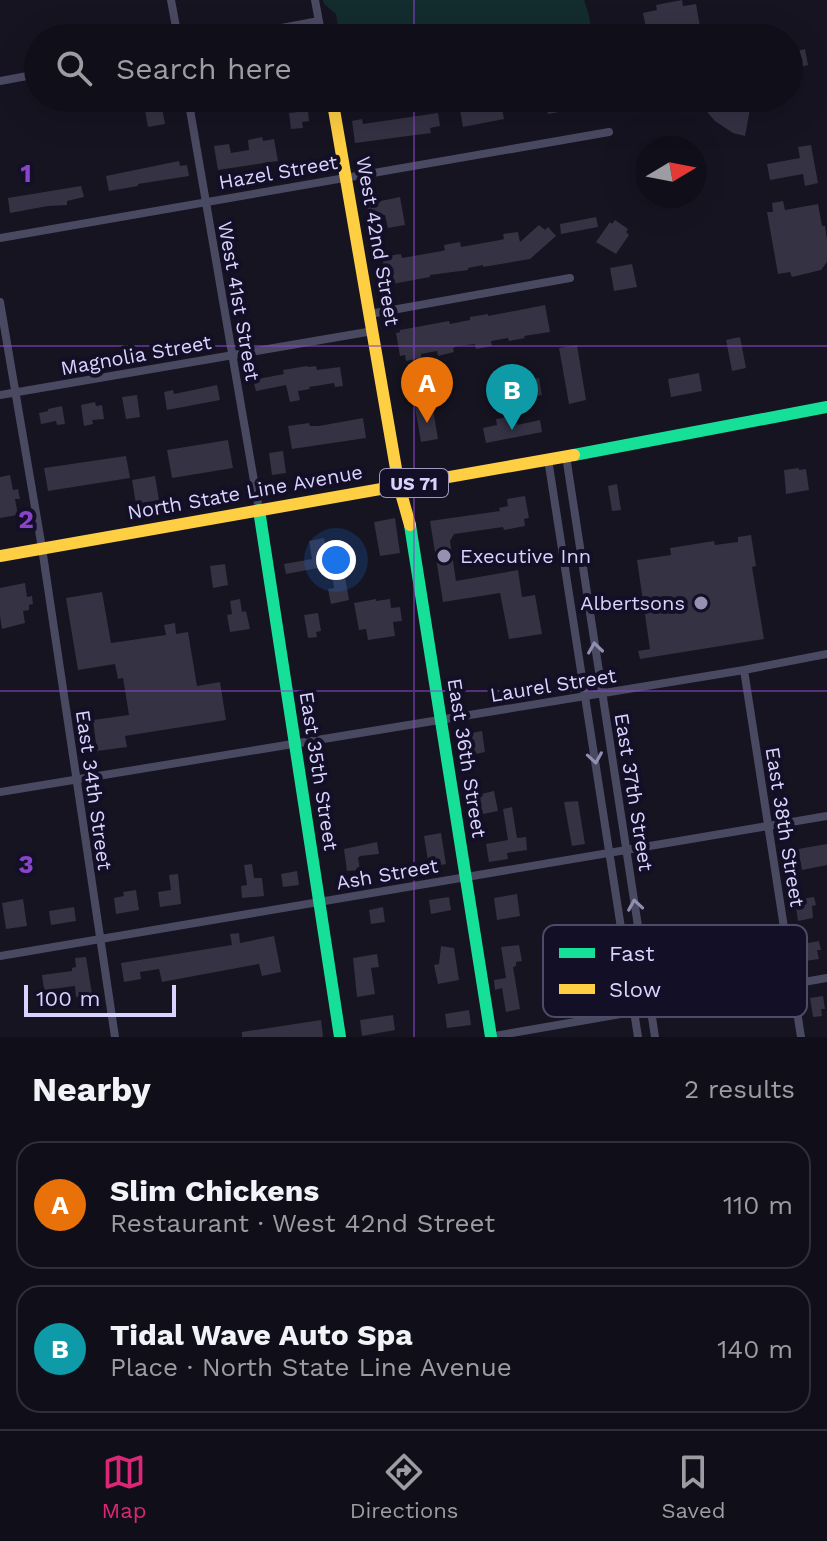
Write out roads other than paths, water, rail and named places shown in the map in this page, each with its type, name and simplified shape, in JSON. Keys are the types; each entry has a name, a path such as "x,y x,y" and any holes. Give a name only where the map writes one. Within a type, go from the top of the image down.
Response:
{"street":[{"path":"171,0 175,24"},
{"path":"315,0 320,24"},
{"path":"303,24 319,21"},
{"path":"0,81 24,77"},
{"name":"West 41st Street","path":"190,112 259,510"},
{"name":"West 42nd Street","path":"334,112 399,486"},
{"name":"Hazel Street","path":"0,238 609,132"},
{"path":"370,314 570,278"},
{"name":"East 34th Street","path":"0,302 42,548 115,1037"},
{"name":"Magnolia Street","path":"0,395 373,331"},
{"name":"North State Line Avenue","path":"0,556 827,407"},
{"name":"East 37th Street","path":"566,456 638,925"},
{"name":"East 37th Street","path":"548,459 621,925"},
{"name":"East 36th Street","path":"399,486 408,515 490,1037"},
{"name":"East 35th Street","path":"259,510 340,1037"},
{"name":"Laurel Street","path":"0,792 827,654"},
{"name":"East 38th Street","path":"744,670 784,925"},
{"name":"Ash Street","path":"0,956 827,816"},
{"path":"807,982 827,978"},
{"path":"490,1037 605,1017"},
{"name":"East 37th Street","path":"635,1017 638,1037"},
{"name":"East 37th Street","path":"652,1017 655,1037"},
{"name":"East 38th Street","path":"798,1017 801,1037"}],"place":[{"name":"Slim Chickens","path":"427,423"},
{"name":"Tidal Wave Auto Spa","path":"512,430"},
{"name":"Executive Inn","path":"444,556"},
{"name":"Albertsons","path":"701,603"}]}
